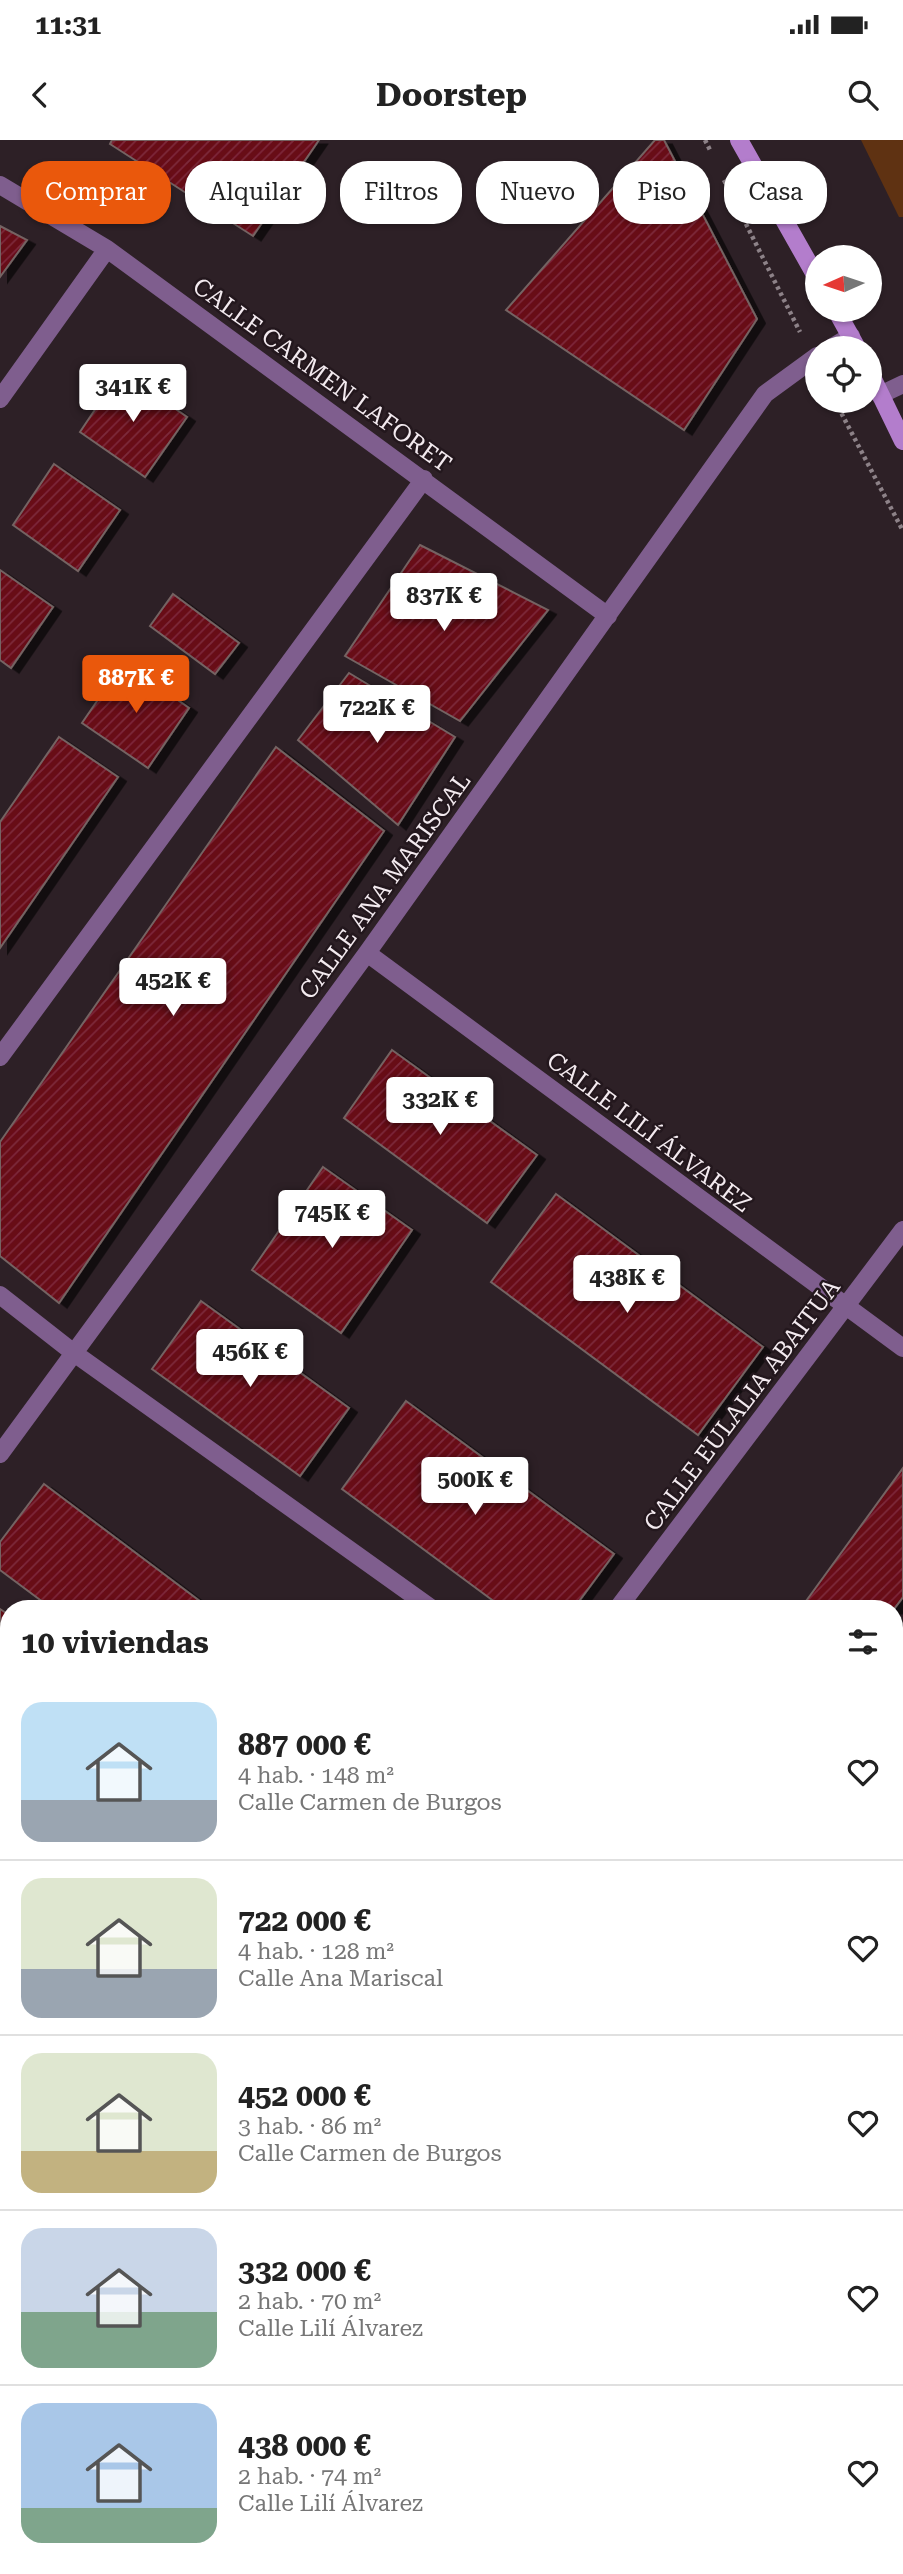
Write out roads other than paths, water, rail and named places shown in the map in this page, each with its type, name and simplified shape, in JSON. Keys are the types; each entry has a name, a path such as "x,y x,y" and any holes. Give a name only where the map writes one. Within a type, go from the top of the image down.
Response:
{"street":[{"path":"739,140 805,257"},
{"name":"CALLE CARMEN LAFORET","path":"0,185 107,249 608,616"},
{"path":"0,399 107,249"},
{"name":"CALLE ANA MARISCAL","path":"0,1454 368,953 765,394 805,364"},
{"path":"882,394 903,384"},
{"path":"882,399 903,441"},
{"path":"0,1057 424,479"},
{"name":"CALLE LILÍ ÁLVAREZ","path":"368,953 903,1348"},
{"name":"CALLE EULALIA ABAITUA","path":"624,1600 903,1230"},
{"path":"0,1295 74,1353 420,1600"}]}
